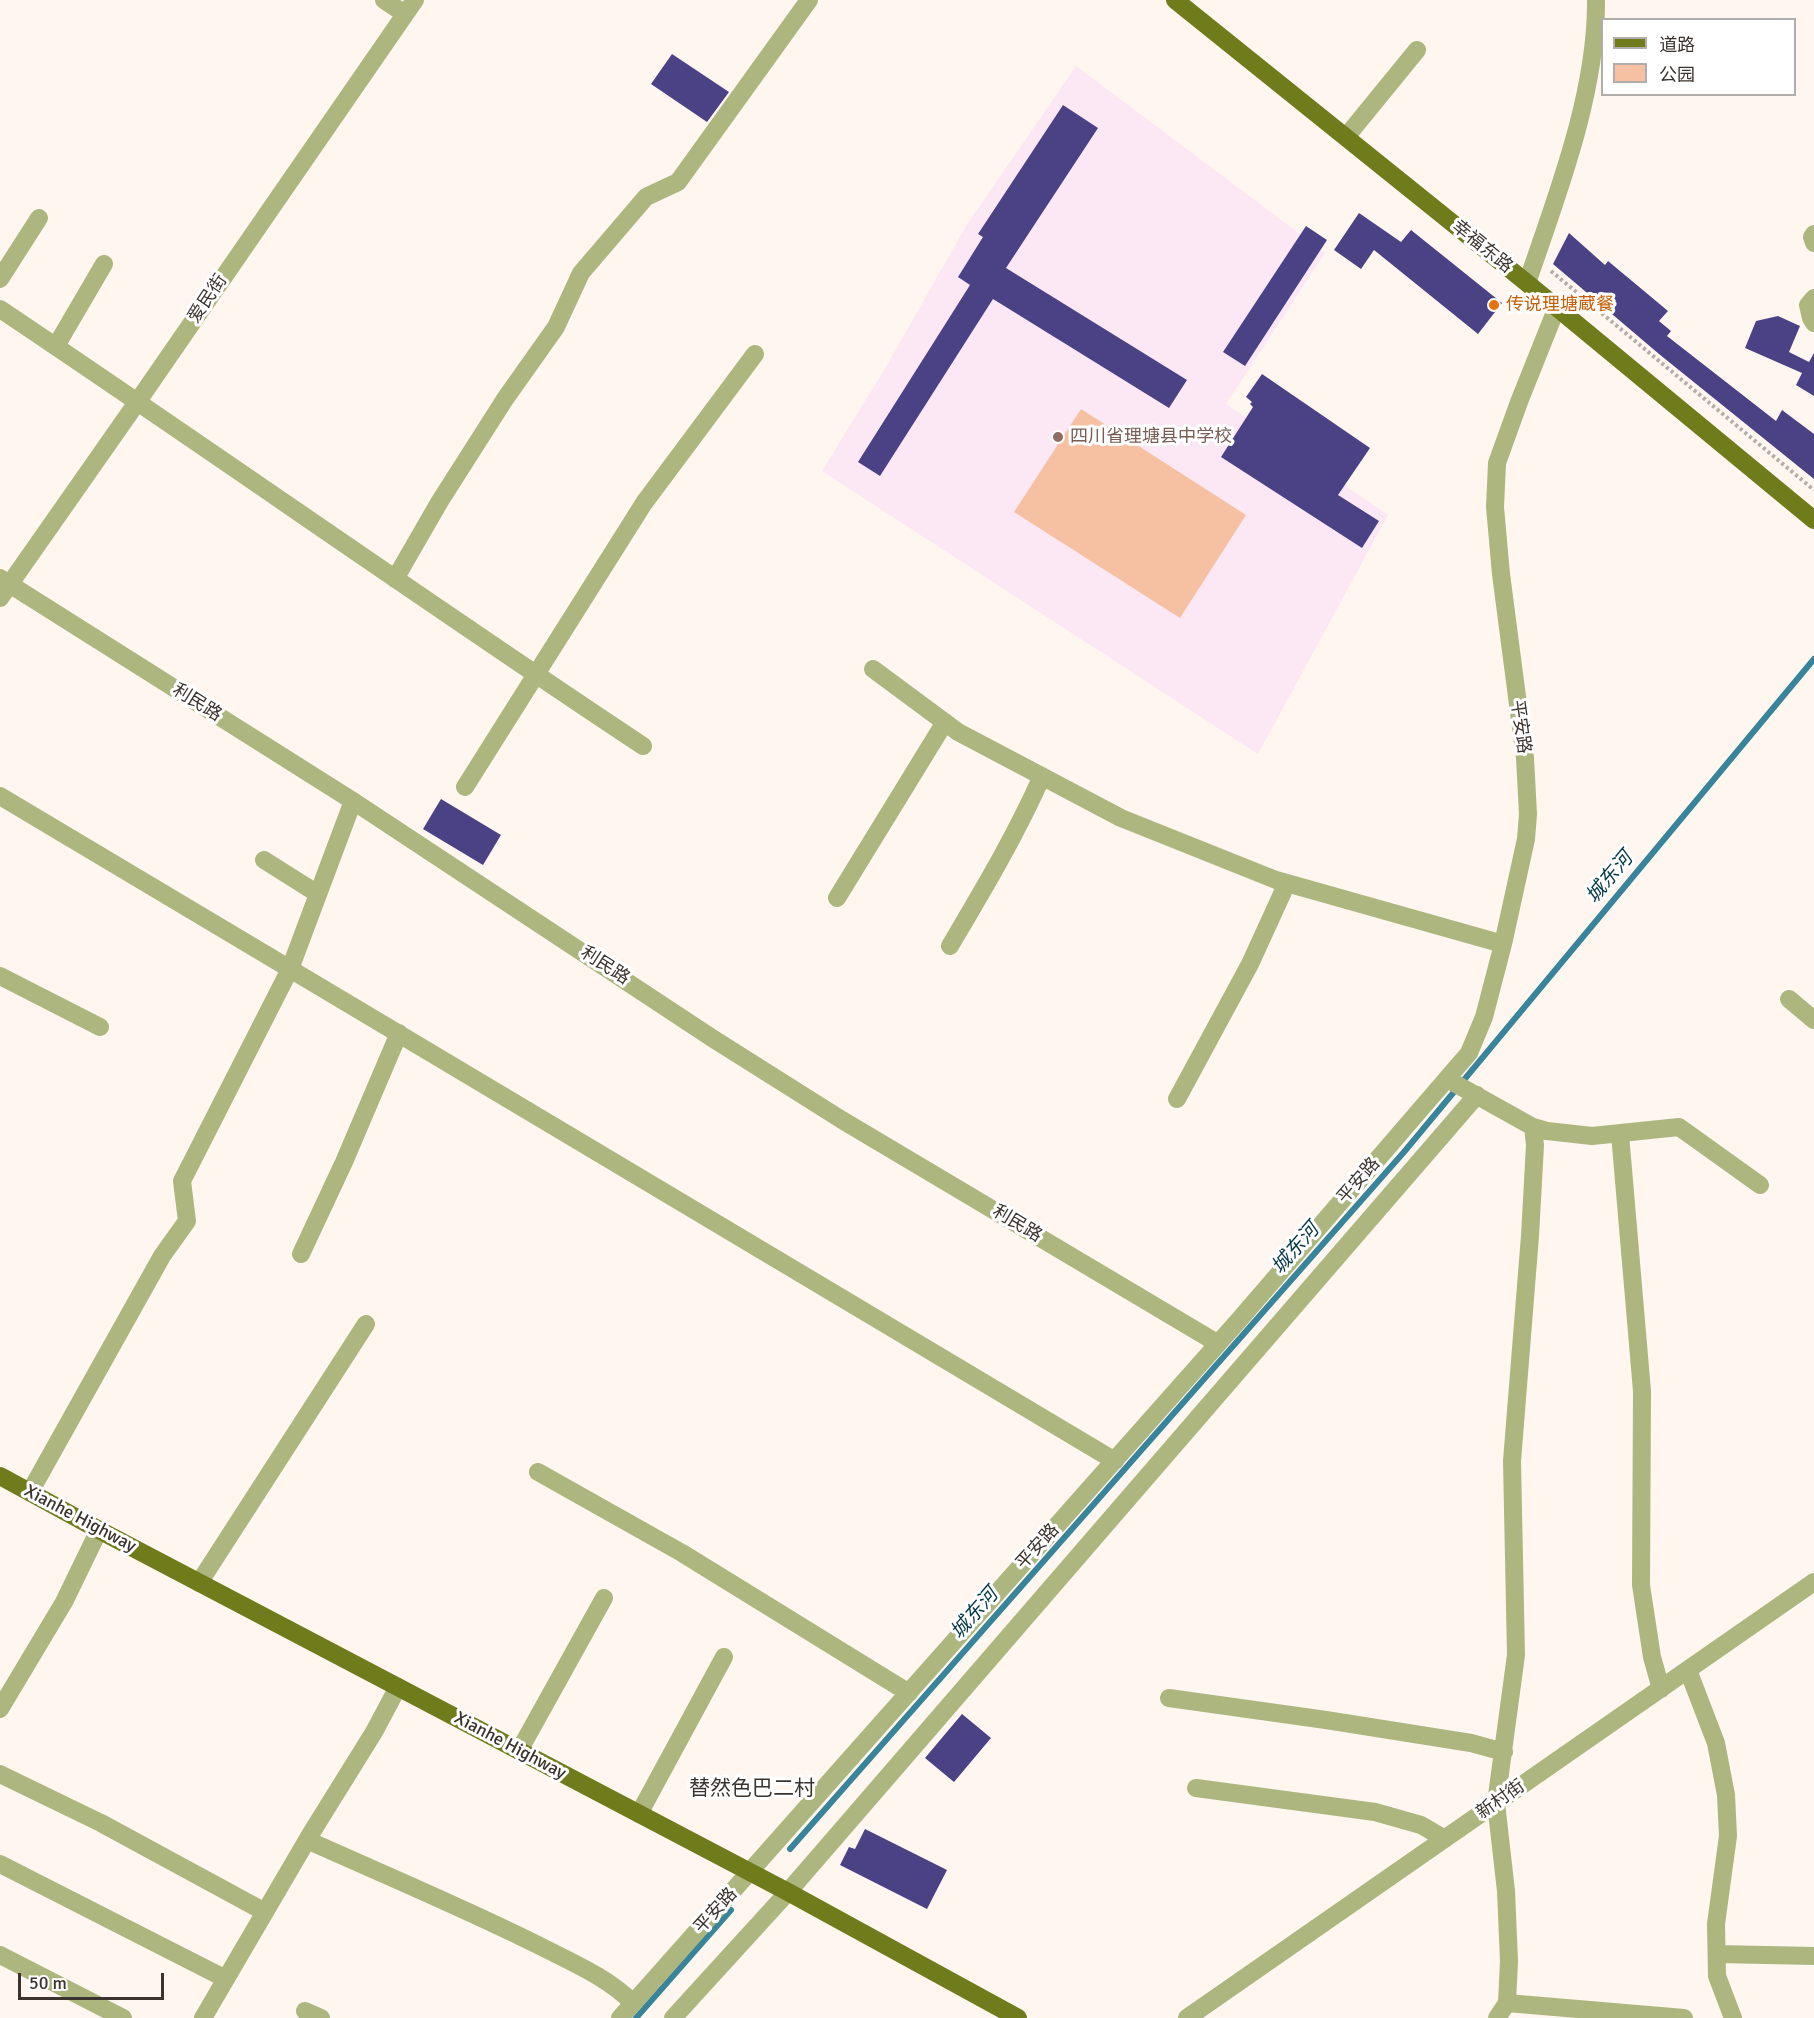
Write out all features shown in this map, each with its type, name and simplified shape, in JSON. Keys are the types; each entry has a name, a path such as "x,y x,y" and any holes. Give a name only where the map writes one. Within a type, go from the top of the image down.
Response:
{"main road":[{"name":"幸福东路","path":"1175,0 1557,307 1814,520"},
{"name":"Xianhe Highway","path":"0,1476 788,1892 1018,2018"}],"street":[{"path":"384,0 410,7"},
{"path":"395,579 440,501 556,327 581,273 646,196 678,182 809,0"},
{"path":"1527,283 1567,166 1595,43 1596,0"},
{"name":"爱民街","path":"4,587 138,401 410,7"},
{"path":"1346,137 1417,50"},
{"path":"0,279 39,218"},
{"path":"1814,234 1814,243"},
{"path":"56,346 104,264"},
{"path":"1814,298 1808,305 1814,323"},
{"name":"平安路","path":"620,2018 1217,1343 1460,1086 1469,1053 1481,1026 1503,944 1526,839 1528,796 1525,758 1501,574 1495,507 1496,478 1501,450 1557,307"},
{"path":"0,309 138,401 535,675 643,746"},
{"path":"465,788 644,503 755,354"},
{"name":"利民路","path":"4,587 353,801 712,1038 842,1120 1217,1343"},
{"path":"873,669 958,732 1121,818 1287,883 1503,944"},
{"path":"837,898 945,722"},
{"path":"950,946 1005,853 1042,776"},
{"path":"0,796 1115,1461"},
{"path":"30,1492 162,1256 187,1221 182,1181 290,969 353,801"},
{"path":"264,860 318,894"},
{"path":"1177,1099 1250,964 1287,883"},
{"path":"0,976 100,1027"},
{"path":"1789,999 1814,1020"},
{"path":"301,1254 344,1162 399,1033"},
{"path":"673,2018 788,1892 1460,1086 1533,1127 1567,1134 1592,1136 1679,1127 1760,1185"},
{"path":"1533,1127 1535,1145 1530,1236 1512,1461 1516,1655 1496,1803 1506,1892 1509,1961 1502,2010 1684,2018"},
{"path":"1620,1134 1642,1391 1641,1585 1652,1657 1661,1689"},
{"path":"199,1582 366,1324"},
{"path":"538,1472 691,1558 909,1693"},
{"path":"0,1708 64,1602 99,1530"},
{"name":"新村街","path":"1187,2018 1814,1582"},
{"path":"519,1751 604,1598"},
{"path":"639,1814 724,1658"},
{"path":"1688,1670 1716,1743 1725,1795 1728,1836 1716,1924 1717,1976 1733,2018"},
{"path":"203,2018 307,1840 374,1732 398,1687"},
{"path":"1169,1698 1471,1743 1504,1752"},
{"path":"0,1774 101,1823 265,1912"},
{"path":"1196,1788 1375,1812 1421,1825 1445,1839"},
{"path":"307,1840 505,1928 596,1975 619,1989 633,2003"},
{"path":"0,1864 226,1979"},
{"path":"1717,1954 1814,1956"},
{"path":"0,1955 123,2018"}],"path":[{"path":"1551,271 1814,490"}],"shaded area":[{"name":"四川省理塘县中学校","path":"1076,66 1325,253 1226,404 1388,515 1258,754 822,471 886,367 966,226"}],"green space":[{"path":"1081,409 1246,515 1180,618 1014,512"}],"building":[{"path":"672,54 729,92 707,122 651,84"},
{"path":"1063,105 1098,128 1006,268 1187,380 1169,408 993,299 880,476 858,462 970,285 958,277 983,237 978,234"},
{"path":"1359,213 1401,242 1411,230 1502,303 1478,334 1374,250 1361,269 1334,250"},
{"path":"1306,226 1327,240 1245,366 1223,352"},
{"path":"1569,233 1605,265 1608,261 1668,311 1659,321 1671,331 1667,336 1776,421 1782,410 1814,434 1814,479 1659,354 1553,264"},
{"path":"1778,316 1800,326 1789,352 1809,362 1814,353 1814,396 1796,385 1802,373 1745,348 1756,321"},
{"path":"1262,374 1370,448 1338,495 1379,521 1362,548 1221,457 1253,407 1250,404 1252,402 1246,397"},
{"path":"441,799 501,835 483,865 423,829"},
{"path":"962,1714 991,1738 954,1782 925,1758"},
{"path":"865,1829 947,1870 927,1909 840,1865 849,1847 855,1849"}],"waterway":[{"name":"城东河","path":"790,1849 1404,1152 1814,659"},
{"path":"636,2018 731,1910"}],"place":[{"name":"传说理塘蔵餐","path":"1494,305"},
{"name":"四川省理塘县中学校","path":"1058,437"}],"district":[{"name":"替然色巴二村","path":"752,1789"}]}
